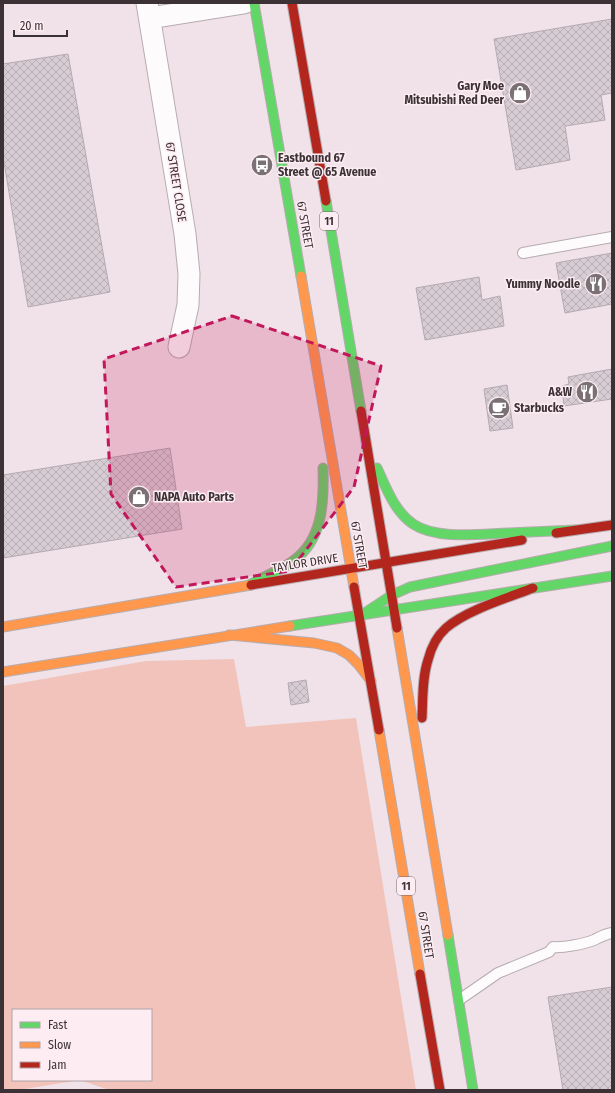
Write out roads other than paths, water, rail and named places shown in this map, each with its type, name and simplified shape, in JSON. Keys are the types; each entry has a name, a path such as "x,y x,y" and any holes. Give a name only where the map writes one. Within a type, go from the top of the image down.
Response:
{"main road":[{"name":"67 STREET","path":"254,3 323,401 350,568 372,682 440,1090"},
{"name":"67 STREET","path":"292,3 420,761 473,1090"},
{"path":"249,585 293,561 304,551 313,539 319,525 324,495 323,401"},
{"path":"365,439 388,492 402,514 414,524 425,529 454,534 575,530"},
{"name":"TAYLOR DRIVE","path":"3,627 612,525"},
{"path":"360,616 392,595 410,586 612,546"},
{"path":"3,672 229,635 612,576"},
{"path":"420,761 423,685 432,648 444,629 464,616 481,608 533,588"},
{"path":"229,635 314,643 337,648 349,655 372,682"}],"street":[{"name":"67 STREET CLOSE","path":"179,347 188,305 189,274 185,234 148,10 244,3"}],"lane":[{"path":"523,253 612,237"},
{"path":"458,1000 498,973 548,952 553,947 560,948 593,940 602,935 612,933"}],"place":[{"name":"Gary Moe Mitsubishi Red Deer","path":"520,93"},
{"name":"Eastbound 67 Street @ 65 Avenue","path":"262,165"},
{"name":"Yummy Noodle","path":"596,284"},
{"name":"A&W","path":"587,392"},
{"name":"Starbucks","path":"499,408"},
{"name":"NAPA Auto Parts","path":"139,497"}]}
